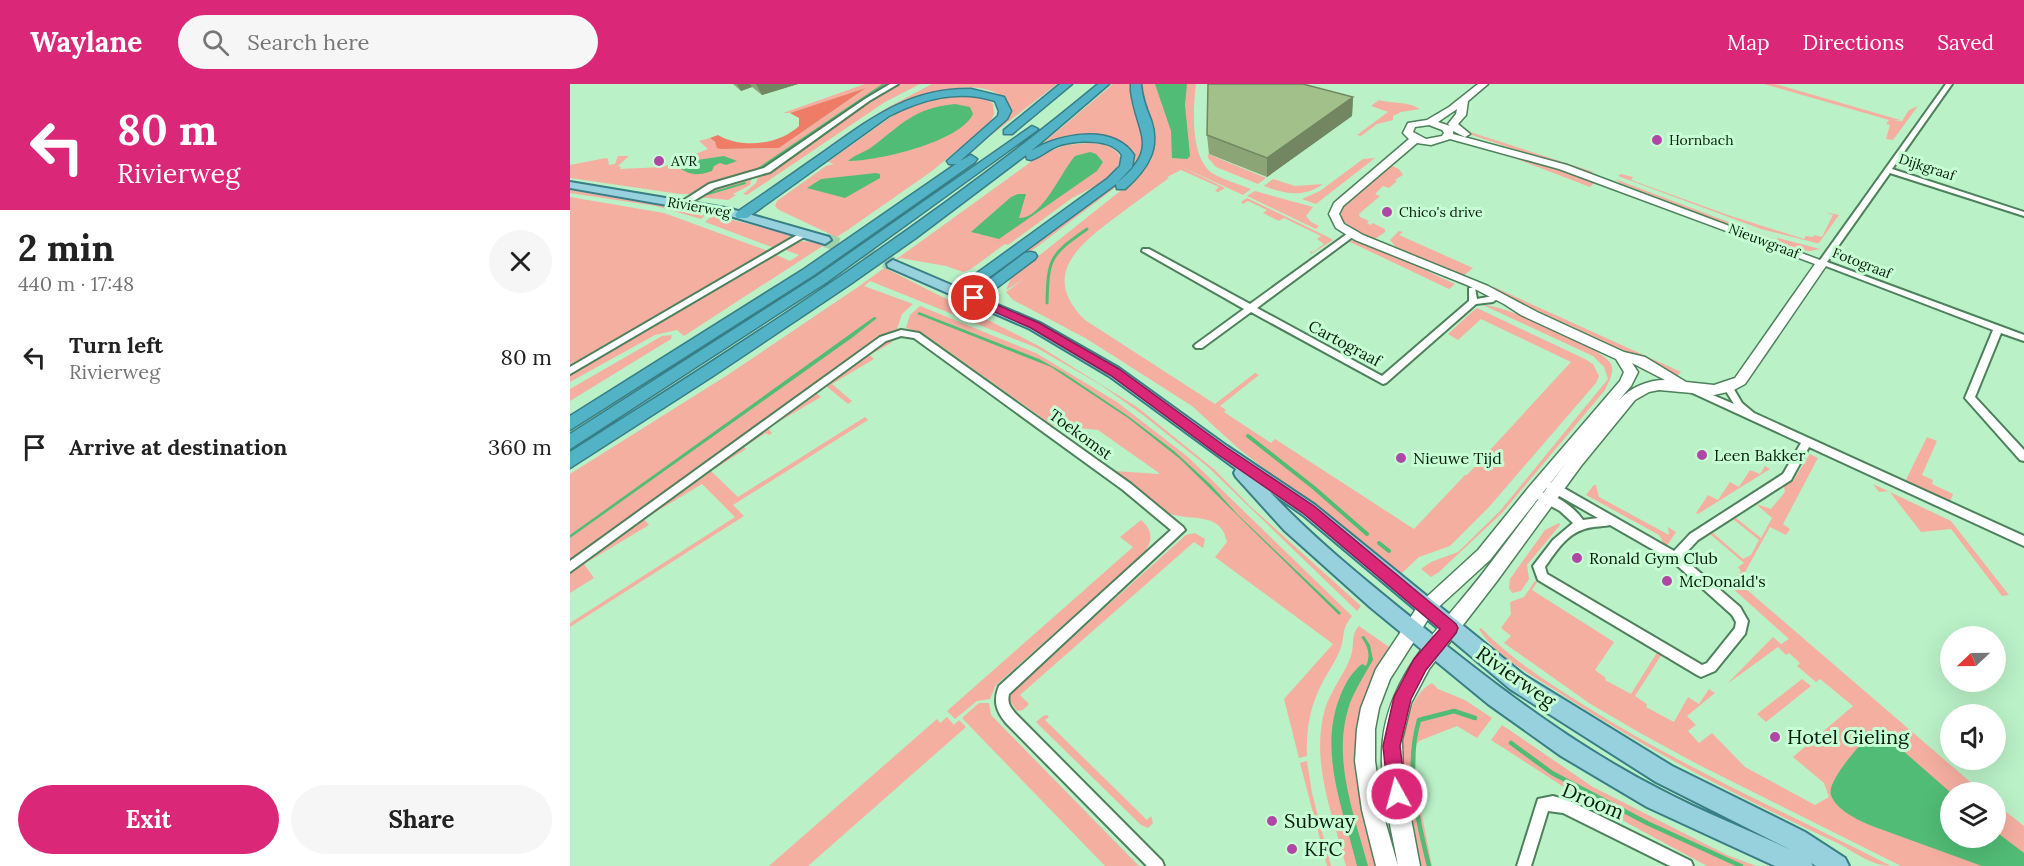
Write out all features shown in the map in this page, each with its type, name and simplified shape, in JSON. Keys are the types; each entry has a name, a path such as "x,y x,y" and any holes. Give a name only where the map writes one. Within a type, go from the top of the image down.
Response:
{"highway":[{"path":"570,423 808,272 1002,138 1067,84"},
{"path":"570,443 885,236 1016,142 1086,84"},
{"path":"922,228 1018,156 1104,84"},
{"path":"974,298 1128,181 1139,169 1146,158 1149,134 1136,98 1136,84"},
{"path":"736,214 874,113 924,85"},
{"path":"736,214 909,100 931,93 962,90 986,93 1000,99 1005,111 1003,117 991,130 808,272"},
{"path":"570,461 753,343 1051,144 1074,139 1095,138 1120,146 1128,155 1126,166 1111,182 960,292"}],"main road":[{"name":"Rivierweg","path":"570,185 736,214 825,240"},
{"name":"Rivierweg","path":"893,264 974,298 1069,344 1114,372 1221,450 1309,510 1517,682 1664,774 1797,840 1837,866"},
{"name":"Rivierweg","path":"1221,450 1290,525 1495,697 1569,749 1655,799 1801,866"}],"street":[{"path":"682,204 712,186 767,170 867,100 895,84"},
{"path":"1435,123 1450,116 1452,109 1484,84"},
{"name":"Dijkgraaf","path":"1949,84 1888,170 2024,214"},
{"name":"Nieuwgraaf","path":"1464,99 1461,115 1453,124 1456,129 1516,153 1662,202 1822,263 1740,381 1729,388"},
{"path":"1419,123 1435,123 1446,128 1448,136 1438,142 1415,139 1408,133 1409,128 1419,123"},
{"name":"Nieuwgraaf","path":"1448,136 1516,153"},
{"path":"1415,139 1336,208 1334,214 1337,222 1354,234 1407,258 1453,274 1532,315"},
{"name":"Fotograaf","path":"1888,170 1822,263 2024,338"},
{"path":"570,371 807,233"},
{"path":"1199,346 1242,305 1354,234"},
{"path":"1146,251 1242,305"},
{"path":"1407,258 1472,296 1492,299 1621,356 1640,360 1719,404 2024,541"},
{"name":"Cartograaf","path":"1242,305 1383,381 1472,296"},
{"path":"1998,328 1970,398 2024,457"},
{"name":"Toekomst","path":"570,567 883,339 901,333 916,335 1127,488 1179,530 1004,690 1000,702 1003,710 1019,727 1157,866"},
{"path":"1409,866 1394,780 1391,746 1403,697 1420,664 1450,628 1545,490 1626,383 1630,372 1621,356"},
{"path":"1387,866 1372,810 1365,761 1366,729 1370,708 1383,675 1426,608 1484,555 1630,397 1642,389 1656,384 1709,390 1729,388 1742,409 1759,420"},
{"path":"1675,557 1694,537 1787,477 1807,442"},
{"path":"1545,490 1610,521 1675,557 1736,611 1742,621 1742,630 1711,667 1701,671 1542,577 1539,566 1570,530 1580,525 1610,521"},
{"path":"1545,490 1575,515 1580,525"},
{"name":"Droom","path":"1524,866 1542,804 1553,802 1686,866"}],"shaded area":[{"path":"865,84 892,84 766,169 691,194 570,178 570,165 606,158 609,165 615,164 618,156 629,156 618,166 621,167 620,169 663,167 708,149 699,141 710,138 721,149 779,148 865,89 790,113 783,113"},
{"path":"897,84 920,84 885,102 747,195 743,194 756,183 759,175 869,100"},
{"path":"932,84 1057,84 986,139 1009,107 1001,96 993,91 979,88 959,88 923,95 889,110 765,194 763,193 885,109"},
{"path":"1113,84 1133,84 1146,137 1141,160 1124,181 1005,271 1000,269 1131,171 1134,158 1126,146 1090,137 1035,150"},
{"path":"1141,84 1196,84 1194,106 1196,144 1205,166 1212,173 1226,180 1251,189 1243,195 1178,165 1225,188 1218,192 1215,191 1219,187 1181,170 1167,177 1169,178 1102,228 1078,250 1069,263 1065,275 1066,289 1072,304 1085,320 1215,404 1255,373 1259,375 1220,406 1226,410 1224,412 1271,443 1275,439 1414,529 1571,362 1481,319 1458,340 1448,334 1474,310 1477,308 1593,364 1599,376 1596,383 1489,507 1450,546 1419,557 1401,574 1239,449 1192,406 1087,339 1013,300 1006,292 1024,279 1006,290 1011,278 1129,184 1152,159 1156,140 1142,99"},
{"path":"1155,84 1187,84 1185,105 1190,156 1187,159 1172,158 1171,131"},
{"path":"1764,84 1775,84 1900,120 1893,121 1902,121 1909,110 1918,106 1893,140 1886,139 1890,125 1886,124 1889,120"},
{"path":"866,88 779,148 721,149 717,148 715,142 710,138 718,135 738,142 771,141 799,126 799,118 790,113"},
{"path":"970,94 993,104 994,114 990,123 932,171 849,229 684,336 677,330 655,335 570,382 570,375 774,254 790,261 799,255 783,249 800,242 819,244 832,235 779,210 775,206 777,201 826,166 834,164 828,162 905,107 925,98"},
{"path":"1379,100 1420,109 1401,112 1393,116 1393,120 1377,124 1361,136 1357,135 1388,112 1371,106"},
{"path":"955,104 970,107 973,114 965,124 952,133 897,154 848,161 872,147 909,118 929,109"},
{"path":"1470,132 1594,172 1587,174 1466,133"},
{"path":"1090,143 1104,145 1116,151 1121,159 1116,170 1101,183 1072,198 971,269 963,272 946,266 900,258 887,269 1039,346 1137,407 1215,470 1250,506 1361,606 1357,611 1208,467 1101,385 1037,348 870,281 864,286 913,304 902,314 897,329 883,334 570,561 570,474 726,376 858,287 1039,156 1065,145"},
{"path":"1090,152 1096,154 1103,162 1097,171 999,239 971,232 1011,197 1018,194 1026,194 1019,218 1035,211 1075,156"},
{"path":"1505,152 1597,180 1590,187 1506,155"},
{"path":"1208,154 1266,178 1258,184 1216,167 1208,158"},
{"path":"724,156 737,161 726,165 720,163 714,166 712,171 700,174 692,174 681,169 697,160"},
{"path":"1375,158 1316,204 1302,199 1320,191 1363,159"},
{"path":"1392,166 1399,169 1403,175 1389,188 1383,186 1375,194 1380,196 1359,214 1360,217 1369,221 1367,223 1371,225 1373,223 1385,229 1385,232 1375,239 1344,222 1341,211 1345,204"},
{"path":"880,174 880,178 845,198 807,188 821,179"},
{"path":"1621,174 1633,177 1631,180 1731,216 1804,239 1806,236 1813,237 1814,235 1822,237 1833,215 1825,212 1839,215 1819,243 1816,243 1761,229 1618,176"},
{"path":"752,177 750,185 733,194 736,195 728,200 698,197 716,186"},
{"path":"1273,179 1295,186 1323,184 1301,193 1286,193 1264,186"},
{"path":"1615,179 1776,240 1778,238 1820,249 1810,251 1794,249 1620,183"},
{"path":"570,190 708,213 701,219 656,206 570,193"},
{"path":"1255,191 1313,207 1306,216 1319,226 1316,229 1247,196"},
{"path":"570,197 664,213 768,251 570,365"},
{"path":"1247,198 1333,240 1311,254 1310,251 1313,252 1324,244 1317,239 1321,236 1284,218 1279,221 1263,213 1267,210 1248,201 1243,204 1241,202"},
{"path":"713,215 794,237 777,249 705,222"},
{"path":"1399,231 1403,232 1399,235 1473,268 1463,276 1398,250 1390,240"},
{"path":"1356,238 1455,284 1449,289 1348,241"},
{"path":"1494,287 1681,372 1677,377 1491,289"},
{"path":"1483,305 1530,319 1591,348 1611,364 1612,374 1605,390 1502,513 1431,577 1421,569 1431,562 1458,552 1500,511 1608,379 1604,367 1593,356"},
{"path":"920,306 1036,353 1117,402 1188,457 1352,616 1345,629 1340,650 1312,707 1307,756 1299,758 1284,699 1333,644 1215,557 1227,542 1224,532 1218,525 1211,521 1166,512 1115,471 1159,473 1098,430 1052,425 923,333 906,328 910,315"},
{"path":"919,312 1039,359 1128,416 1174,451 1211,485 1238,515 1341,613 1339,615 1180,459 1128,418 1051,367 917,314"},
{"path":"874,317 877,318 853,337 570,538 570,535"},
{"path":"672,335 671,339 570,401 570,389 662,336"},
{"path":"894,338 891,343 870,355 874,359 832,384 852,401 848,404 826,386 884,343"},
{"path":"814,394 821,397 768,428 772,433 769,435 766,433 711,471 738,497 865,417 868,420 733,505 744,516 570,627 570,623 735,517 702,484 644,519 649,525 584,564 594,578 570,593 570,573"},
{"path":"1927,437 1937,441 1922,475 1933,480 1932,484 1953,494 1950,502 1905,482"},
{"path":"1810,454 1818,458 1783,524 1790,529 1786,535 1770,527 1739,583 1940,756 1940,770 1956,770 1970,782 1940,782 1940,848 2006,848 2006,812 2024,826 2024,866 1901,866 1640,733 1589,703 1504,643 1511,636 1501,628 1511,614 1510,602 1524,597 1535,581 1537,582 1532,590 1614,642 1595,670 1606,678 1605,680 1631,694 1658,651 1662,654 1635,696 1647,704 1646,707 1674,722 1688,697 1699,704 1709,689 1715,693 1687,716 1696,725 1688,731 1699,743 1712,733 1745,767 1815,805 1829,797 1824,783 1793,757 1853,706 1820,679 1816,682 1797,666 1800,663 1778,647 1727,684 1773,637 1781,644 1789,639 1730,586 1741,571 1738,567 1744,563 1710,534 1713,533 1743,559 1751,555 1759,540 1733,519 1736,518 1761,538 1772,518 1756,504 1771,509 1785,492 1784,486 1793,481"},
{"path":"1765,466 1770,469 1698,514 1696,513 1708,495 1718,500 1730,482 1739,487 1750,470 1760,474"},
{"path":"1873,484 1888,491 1879,492"},
{"path":"1596,485 1599,497 1669,535 1668,527 1676,532 1666,547 1659,535 1586,495"},
{"path":"1890,492 1951,521 2009,595 2002,596 1951,529 1921,532"},
{"path":"1141,520 1150,532 1149,544 1144,553 996,685 990,699 977,701 955,719 947,711 1133,547 1120,537"},
{"path":"1559,523 1560,525 1527,565 1529,579 1521,591 1512,593 1509,588 1510,579 1545,530"},
{"path":"1195,533 1205,539 1203,548 1194,542 1020,695 1029,704 1023,710 1017,711 1009,700 1013,690 1186,535"},
{"path":"1359,626 1389,647 1356,760 1361,800 1379,866 1346,866 1325,788 1320,748 1325,709 1351,656 1356,629"},
{"path":"1481,628 1505,651 1532,671 1624,729 1699,770 1891,866 1868,860 1655,751 1512,663 1486,639 1479,629"},
{"path":"1364,636 1370,645 1373,660 1350,703 1343,744 1351,806 1368,866 1357,866 1335,781 1332,737 1334,716 1343,690 1355,670 1362,664 1366,666 1368,662 1368,651 1361,637"},
{"path":"1802,679 1811,686 1766,722 1757,714"},
{"path":"1432,683 1438,689 1465,700 1492,718 1477,738 1457,726 1419,741 1416,745 1416,785 1432,866 1416,866 1413,819 1406,788 1404,739 1415,701 1422,690"},
{"path":"979,703 989,703 991,715 1139,866 1105,866 962,718"},
{"path":"1047,715 1049,717 1045,720 1147,820 1151,816 1153,823 1148,828 1141,825 1036,722"},
{"path":"947,717 954,725 959,720 966,727 808,866 769,866 937,719 940,723"},
{"path":"1502,725 1593,787 1727,855 1756,866 1707,866 1581,798 1491,740"},
{"path":"1877,731 1885,735 1940,783 1940,848 2006,848 2006,839 2024,853 2024,866 1982,866 1872,826 1848,814 1834,800 1831,789 1846,762 1872,732"},
{"path":"1307,761 1312,793 1331,866 1327,866 1300,763"}],"building":[{"path":"1208,84 1303,84 1353,97 1267,158 1207,135"}],"waterway":[{"path":"755,171 884,84"},
{"path":"708,194 745,183"},
{"path":"1047,303 1048,276 1054,259 1065,245 1087,229"},
{"path":"1248,436 1313,487 1367,534"},
{"path":"1379,543 1389,551"},
{"path":"1429,866 1414,793 1413,757 1419,720 1454,711 1475,718"},
{"path":"1511,743 1552,773 1647,823 1741,866"}],"tunnel":[{"path":"825,240 893,264"}],"place":[{"name":"Hornbach","path":"1657,140"},
{"name":"AVR","path":"659,161"},
{"name":"Chico's drive","path":"1387,212"},
{"name":"Leen Bakker","path":"1702,455"},
{"name":"Nieuwe Tijd","path":"1401,458"},
{"name":"Ronald Gym Club","path":"1577,558"},
{"name":"McDonald's","path":"1667,581"},
{"name":"Hotel Gieling","path":"1775,737"},
{"name":"Subway","path":"1272,821"},
{"name":"KFC","path":"1292,849"}],"route":[{"path":"974,298 1035,326 1114,372 1221,450 1309,510 1450,628 1420,664 1403,697 1391,746 1397,794"}]}
